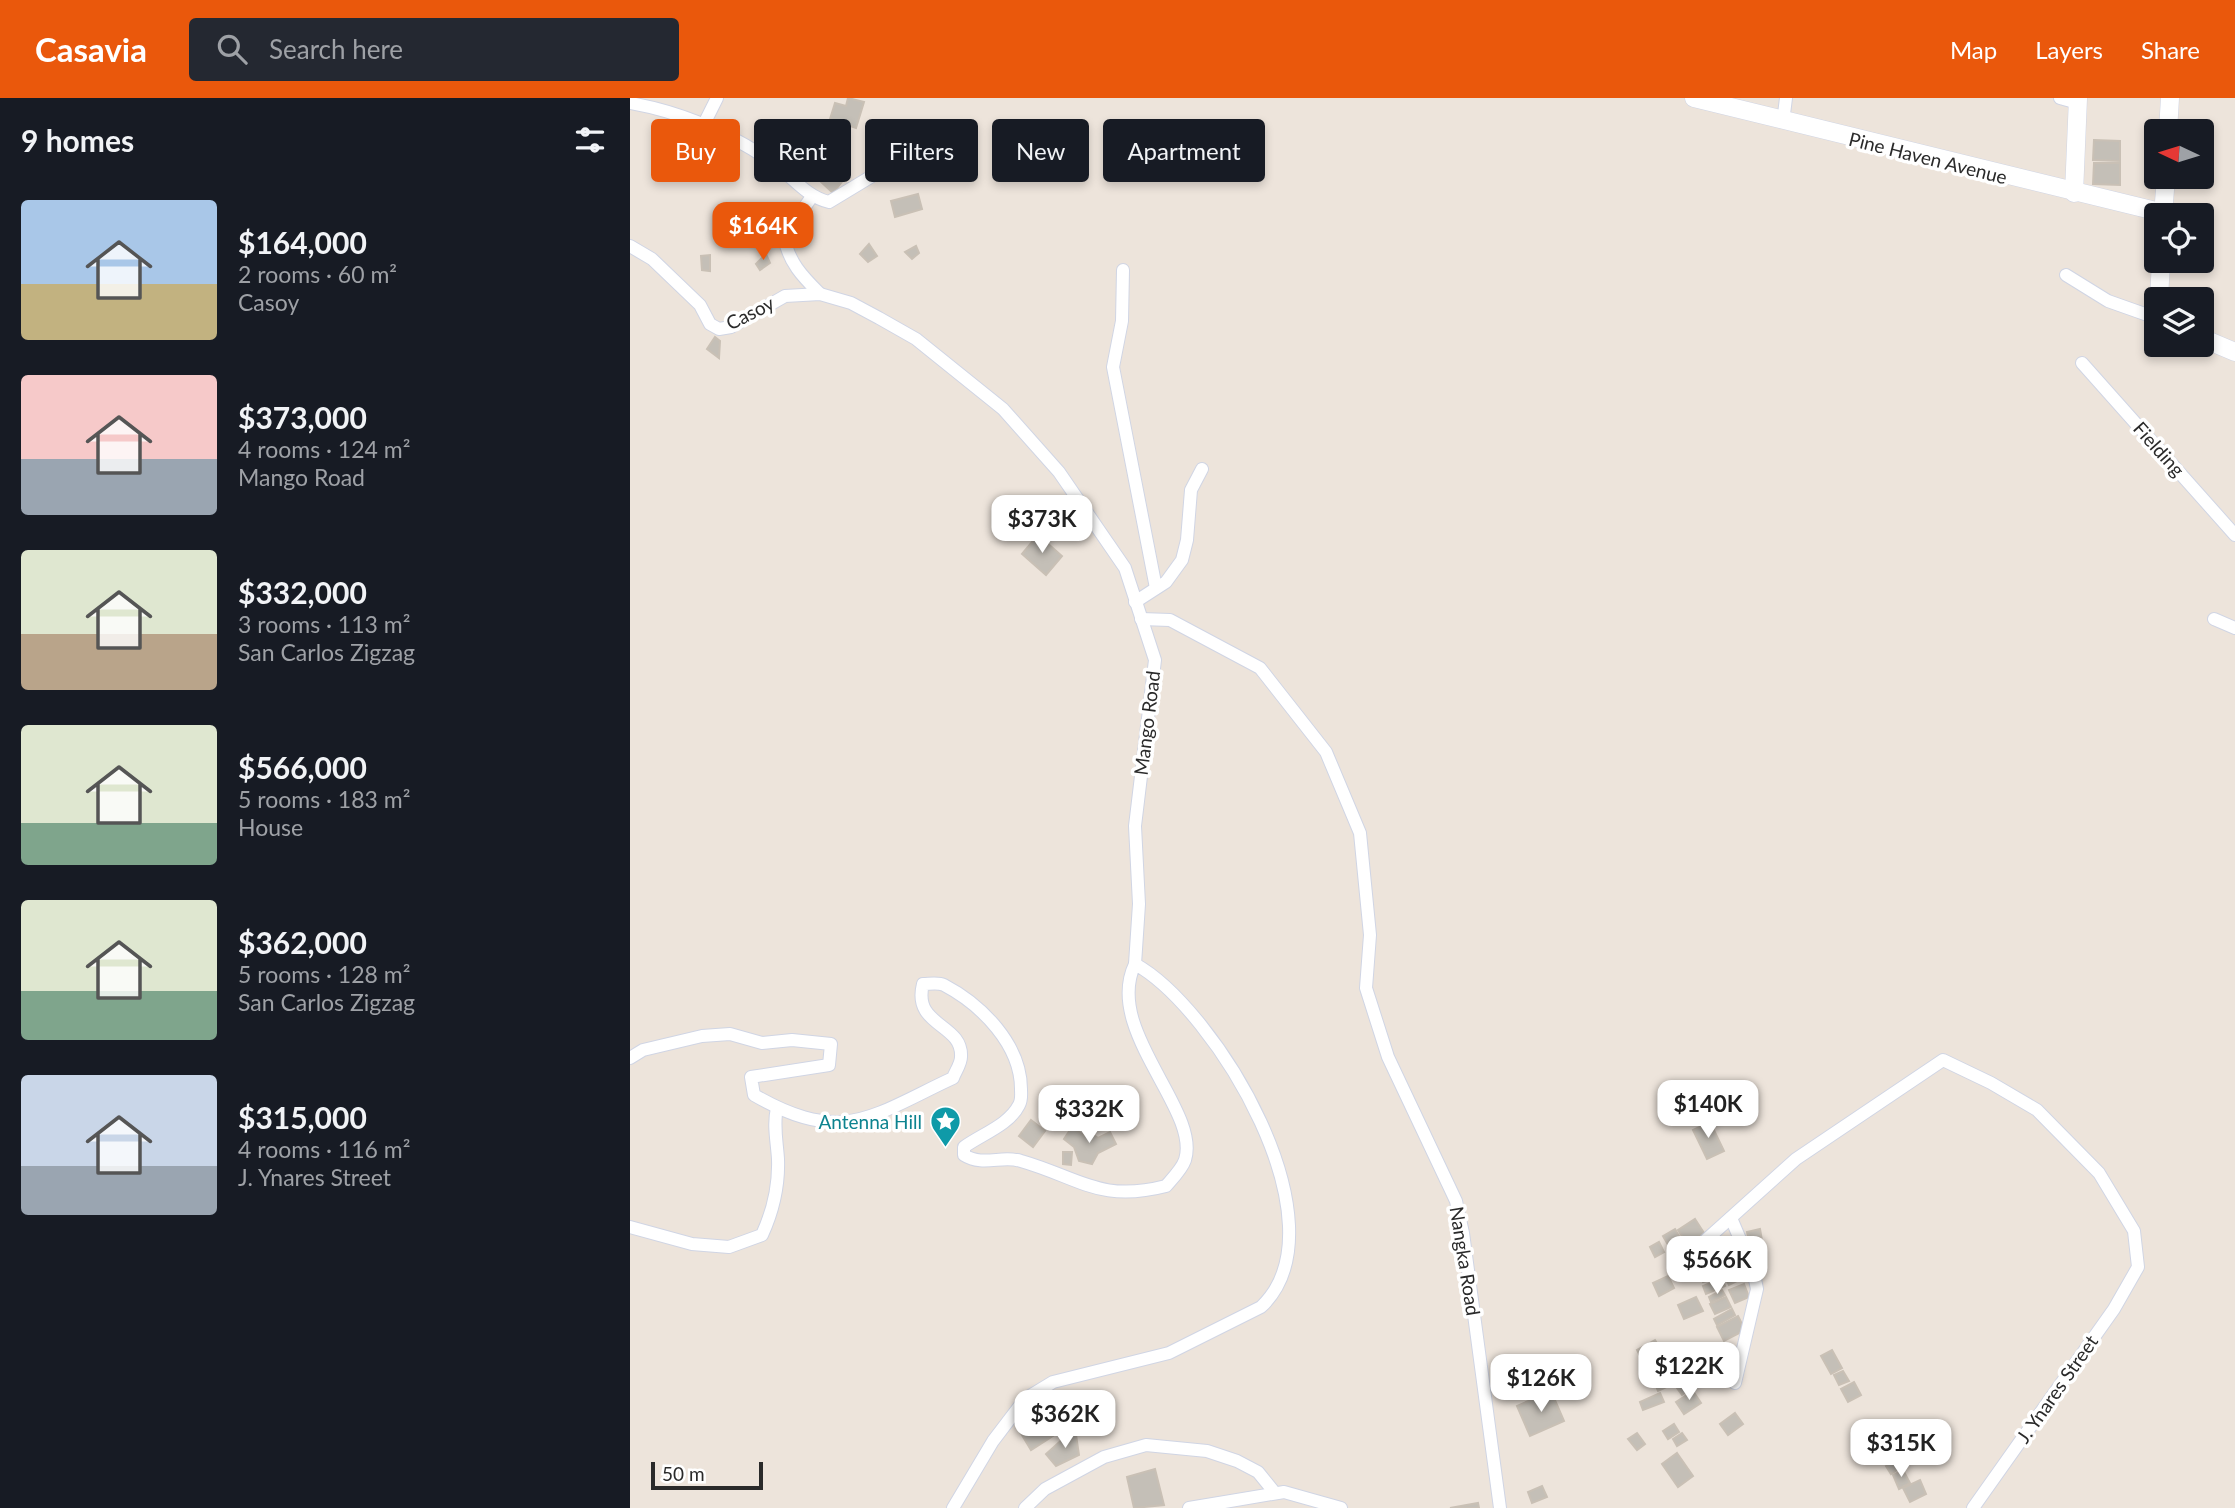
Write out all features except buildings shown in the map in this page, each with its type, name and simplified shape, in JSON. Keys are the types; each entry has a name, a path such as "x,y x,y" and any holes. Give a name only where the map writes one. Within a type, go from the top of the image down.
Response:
{"street":[{"path":"707,119 715,108 717,98"},
{"name":"Pine Haven Avenue","path":"1695,98 2144,210"},
{"path":"1783,122 1786,98"},
{"path":"2060,98 2078,100 2074,193"},
{"path":"2169,119 2170,98"},
{"path":"630,103 693,119"},
{"path":"740,144 792,176 811,198 829,202 865,180"},
{"path":"811,198 784,236 786,252 793,264 820,294"},
{"name":"Casoy","path":"630,246 671,277 700,305 710,324 719,329 731,327 785,296 820,294"},
{"path":"1123,270 1122,321 1113,367 1156,588"},
{"path":"2066,275 2108,301 2144,314"},
{"name":"Mango Road","path":"777,1108 799,1118 842,1123 872,1118 953,1078 961,1057 957,1040 922,1010 919,996 923,984 941,983 979,1010 1012,1047 1021,1072 1021,1102 1015,1112 1008,1121 990,1128 964,1147 964,1155 975,1161 1019,1160 1099,1190 1136,1194 1166,1186 1185,1160 1185,1127 1149,1062 1129,1004 1128,978 1135,964 1139,904 1135,826 1155,660 1125,568 1067,483 1003,408 916,339 851,303 820,294"},
{"path":"2214,343 2235,352"},
{"name":"Fielding","path":"2082,363 2235,535"},
{"path":"1135,601 1166,582 1182,560 1187,540 1191,490 1202,469"},
{"path":"2214,619 2235,628"},
{"name":"Nangka Road","path":"1141,620 1170,620 1260,668 1326,752 1360,833 1370,935 1366,988 1388,1057 1456,1201 1463,1233 1500,1508"},
{"path":"953,1508 993,1441 1025,1399 1053,1382 1168,1353 1261,1307 1271,1297 1281,1276 1288,1248 1283,1177 1267,1136 1245,1090 1196,1016 1150,972 1135,964"},
{"path":"630,1058 643,1050 730,1034 762,1043 792,1040 831,1044 829,1065 751,1077 754,1095 777,1108 775,1118 778,1162 774,1209 762,1236 729,1247 692,1244 630,1227"},
{"name":"J. Ynares Street","path":"1731,1218 1796,1159 1943,1060 1991,1083 2037,1110 2099,1173 2134,1231 2138,1267 2114,1309 1973,1508"},
{"path":"1697,1248 1731,1218 1753,1270 1757,1289 1735,1383"},
{"path":"1025,1508 1045,1489 1104,1457 1146,1445 1207,1451 1237,1461 1258,1472 1275,1493"},
{"path":"1189,1508 1254,1502 1284,1492 1342,1508"}],"place":[{"name":"Antenna Hill","path":"945,1149"}]}
